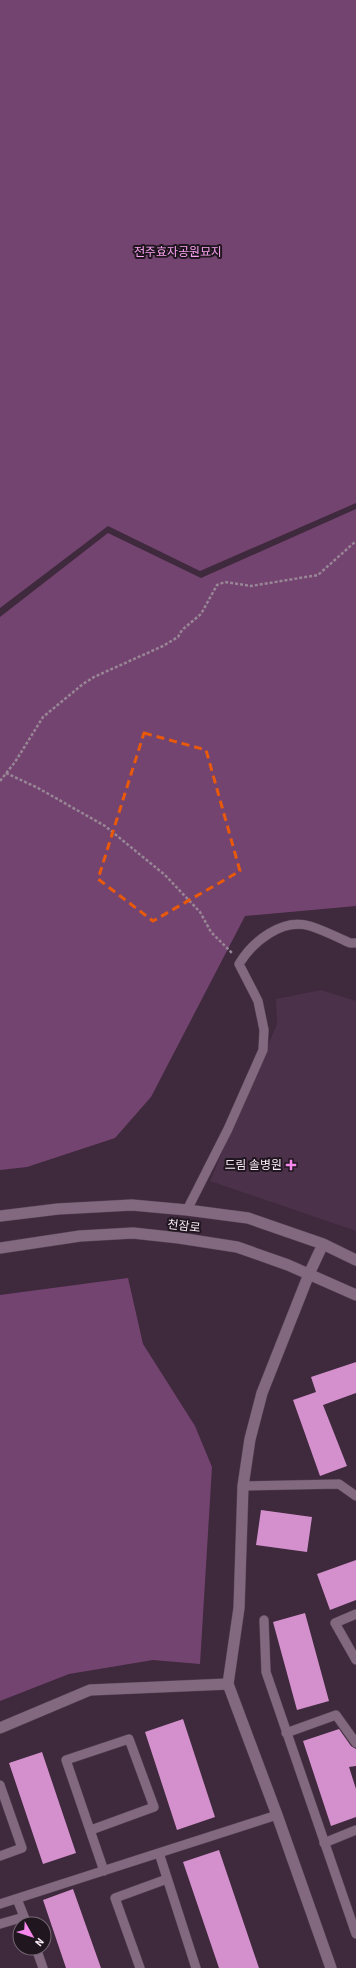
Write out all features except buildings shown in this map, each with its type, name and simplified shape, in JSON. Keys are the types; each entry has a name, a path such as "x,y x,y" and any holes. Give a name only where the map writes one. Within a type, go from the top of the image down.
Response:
{"street":[{"name":"천잠로","path":"0,1216 58,1209 132,1205 187,1210 248,1218 323,1244 356,1260"},
{"name":"천잠로","path":"0,1248 80,1236 134,1233 179,1238 238,1247 308,1274 356,1295"},
{"path":"323,1244 308,1274 262,1393 250,1439 243,1486 239,1608 228,1684 278,1815 331,1968"},
{"path":"0,1728 90,1690 228,1684"}],"lane":[{"path":"187,1210 228,1129 263,1050 264,1030 258,1001 239,964 244,956 261,938 288,925 309,926 350,943 356,943"},
{"path":"243,1486 339,1484 356,1496"},
{"path":"356,1614 335,1623 356,1660"},
{"path":"264,1620 266,1672 356,1934"},
{"path":"286,1733 336,1715 356,1743"},
{"path":"90,1830 154,1807 129,1739 66,1760 90,1830 104,1870"},
{"path":"0,1785 22,1848 0,1856"},
{"path":"0,1904 278,1815"},
{"path":"324,1843 356,1830"},
{"path":"159,1853 196,1968"},
{"path":"140,1968 115,1898 167,1879"},
{"path":"17,1899 23,1916"},
{"path":"0,1924 12,1922"},
{"path":"39,1956 43,1968"}],"path":[{"path":"0,781 43,717 56,705 94,677 163,646 178,637 182,630 201,614 217,585 225,582 251,586 318,575 356,541"},
{"path":"6,773 38,788 105,826 165,875 200,912 211,932 236,957"}],"highlighted area":[{"path":"144,733 206,750 240,871 153,921 98,879"}],"shaded area":[{"path":"321,990 356,1001 356,1231 210,1181 277,1024 276,999"}],"green space":[{"name":"전주효자공원묘지","path":"0,0 356,0 356,503 200,571 108,526 0,608"},
{"path":"356,509 356,906 245,916 151,1097 115,1138 27,1167 0,1170 0,617 108,533 201,578"},
{"path":"128,1278 143,1344 195,1426 212,1467 200,1664 153,1660 69,1674 0,1701 0,1295"}],"place":[{"name":"드림 솔병원","path":"291,1165"}]}
